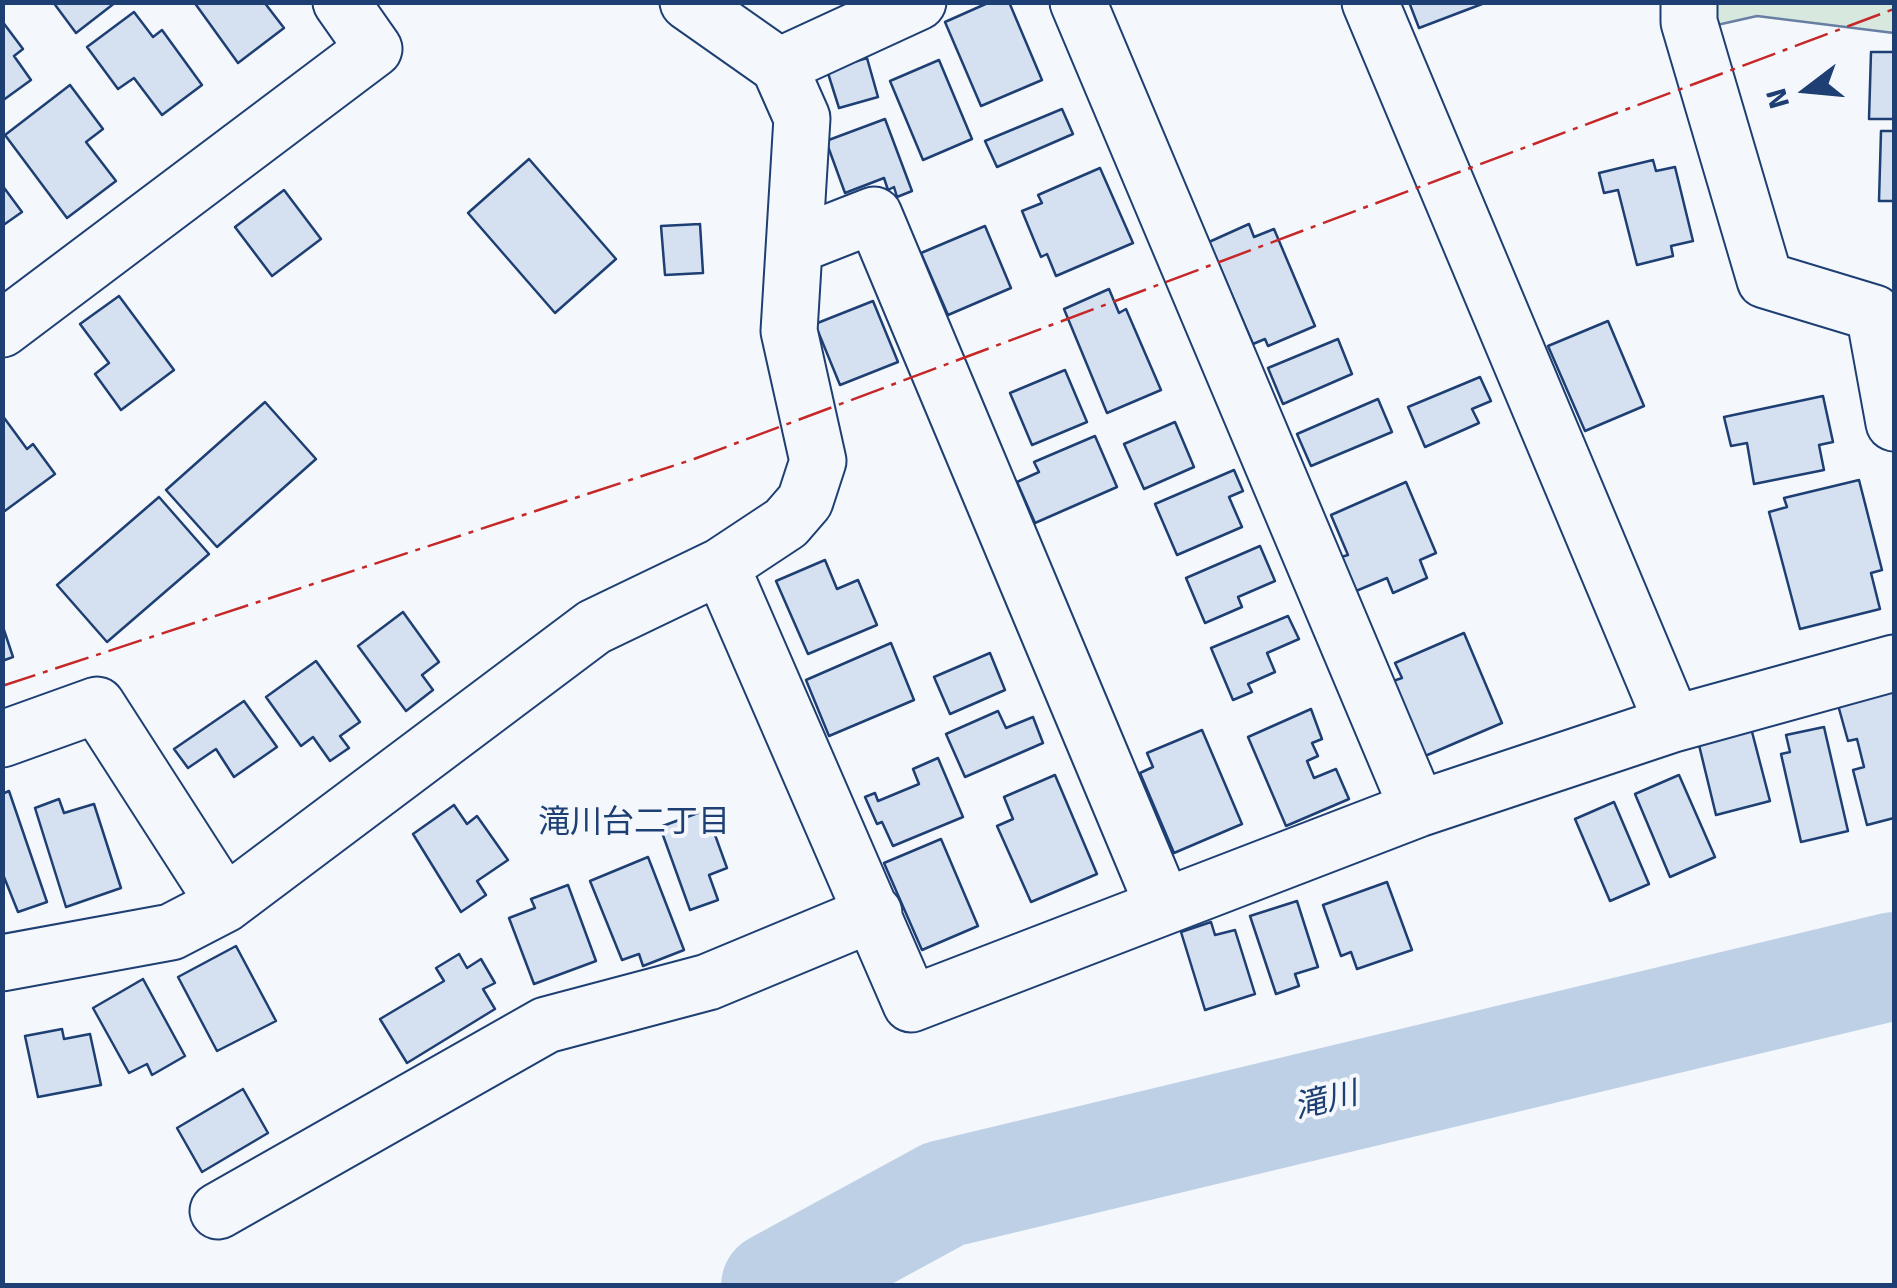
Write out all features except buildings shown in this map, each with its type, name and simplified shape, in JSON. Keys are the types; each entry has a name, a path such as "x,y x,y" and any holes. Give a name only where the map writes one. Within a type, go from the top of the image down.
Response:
{"street":[{"path":"2,329 374,50 341,2"},
{"path":"2,963 171,932 225,904 594,627 721,566 786,523 806,501 818,461 789,331 802,118 778,66 688,2"},
{"path":"778,66 918,2"},
{"path":"1078,2 1418,810"},
{"path":"1370,2 1673,724"},
{"path":"1689,2 1689,22 1765,280 1874,314 1894,422"},
{"path":"795,246 874,215 1163,905"},
{"path":"721,566 911,1004 1418,810 1673,724 1894,663"},
{"path":"2,738 97,705 225,904"},
{"path":"218,1211 546,1025 708,982 874,913"}],"shaded area":[{"path":"1709,3 1894,3 1894,33 1757,16 1717,25"}],"waterway":[{"name":"滝川","path":"775,1286 944,1194 1894,966"}],"power":[{"path":"2,686 694,459 1894,9"}],"district":[{"name":"滝川台二丁目","path":"634,824"}]}
